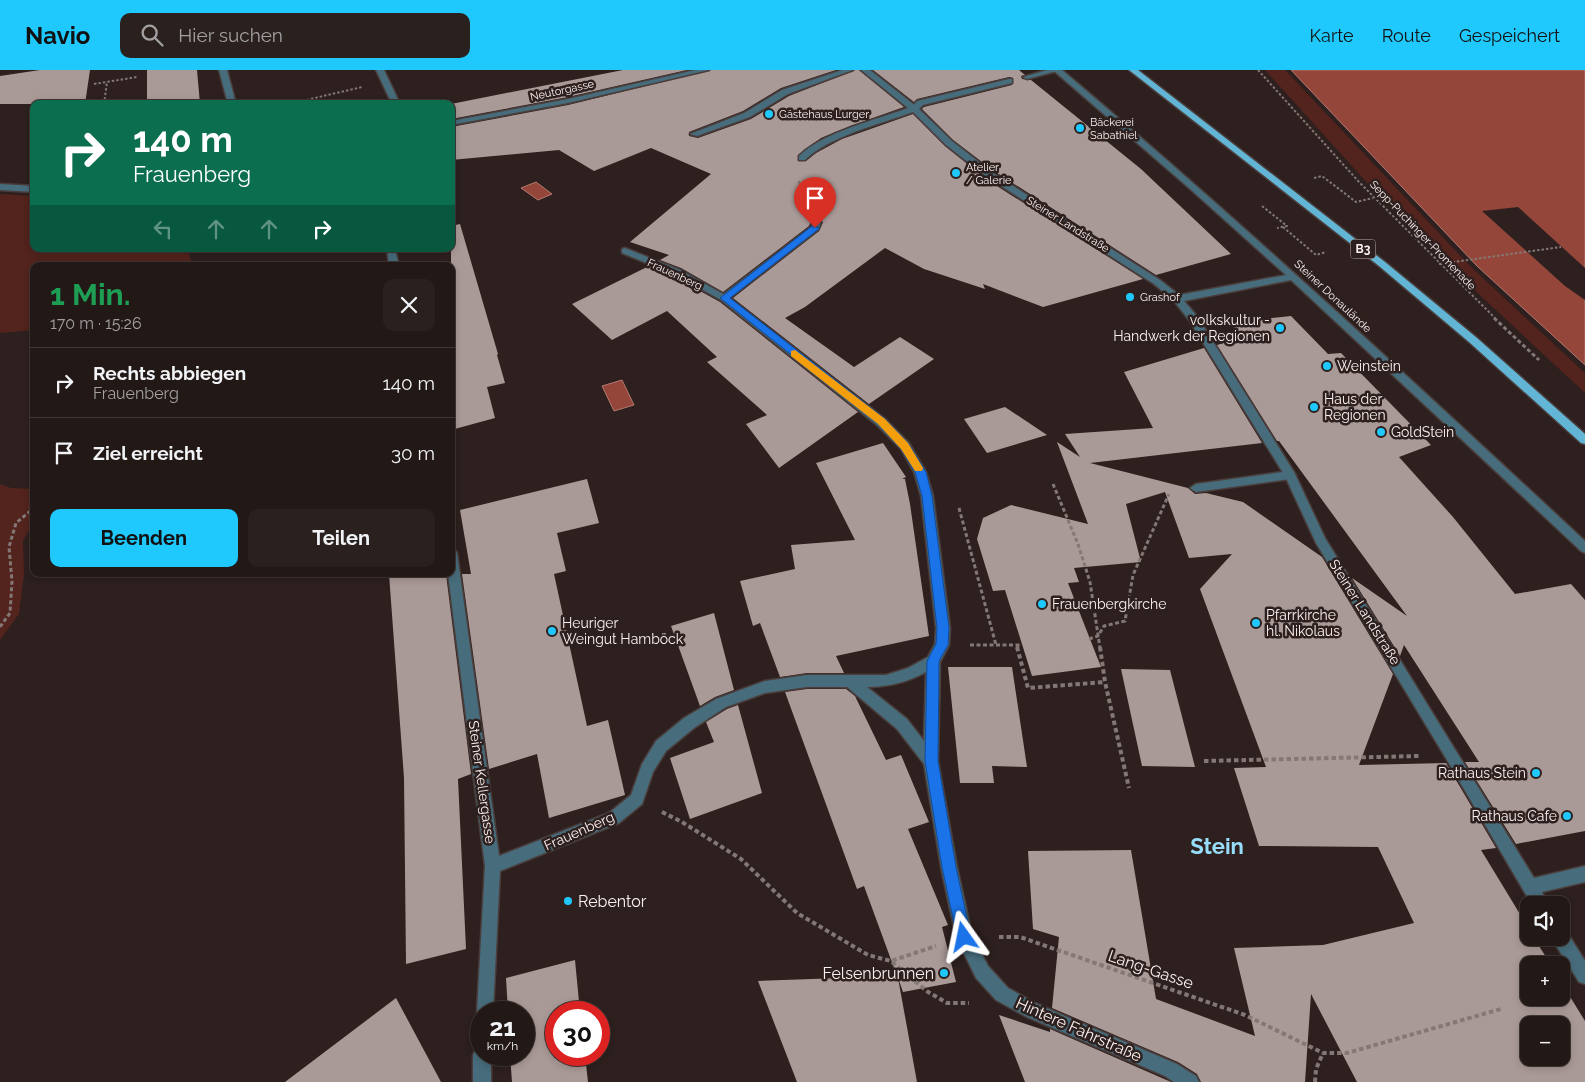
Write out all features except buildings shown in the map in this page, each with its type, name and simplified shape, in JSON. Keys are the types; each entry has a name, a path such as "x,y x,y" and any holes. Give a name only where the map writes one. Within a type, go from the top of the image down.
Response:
{"main road":[{"name":"B3","path":"1133,70 1382,264 1473,340 1585,440"}],"street":[{"path":"223,70 231,100"},
{"path":"380,70 394,100"},
{"name":"Neutorgasse","path":"455,122 568,101 705,70"},
{"path":"694,134 747,115 785,92 849,70"},
{"name":"Steiner Landstraße","path":"865,70 914,109 949,142 990,175 1157,282 1177,299 1193,318 1290,475 1320,540 1452,755 1534,896"},
{"path":"1027,77 1057,70"},
{"name":"Steiner Donaulände","path":"1057,70 1144,142 1294,277 1585,548"},
{"path":"802,158 811,149 828,140 914,109 920,103 1009,82"},
{"path":"0,187 30,188"},
{"path":"724,298 815,228 816,223"},
{"name":"Frauenberg","path":"625,251 677,272 724,298 882,422 905,446 920,472 927,496 943,628 942,645 933,661 931,761 949,867 964,937"},
{"path":"1177,299 1294,277"},
{"path":"1196,488 1290,475"},
{"name":"Steiner Kellergasse","path":"454,577 493,866 486,1001"},
{"path":"637,799 647,769 660,746 688,723 721,703 765,688 807,681 851,682 886,680 912,673 933,661"},
{"name":"Frauenberg","path":"851,682 902,724 931,761"},
{"name":"Frauenberg","path":"493,866 614,818 637,799"},
{"path":"1529,887 1585,874"},
{"name":"Hintere Fahrstraße","path":"964,937 982,972 1002,994 1031,1010 1171,1070 1190,1082"},
{"path":"1566,946 1585,976"}],"path":[{"name":"Sepp-Puchinger-Promenade","path":"1258,70 1373,198 1438,264 1543,364"},
{"path":"94,84 137,77"},
{"path":"104,100 106,82"},
{"path":"306,100 370,85"},
{"path":"802,158 799,171 800,195 816,223"},
{"path":"1322,176 1356,202 1373,198"},
{"path":"1282,226 1316,255"},
{"path":"1438,264 1561,247"},
{"path":"1090,638 1098,636 1104,626 1125,621 1133,575 1174,483 1184,483 1196,488"},
{"path":"1053,484 1078,544 1090,582 1105,682 1129,788"},
{"path":"957,503 996,645"},
{"path":"0,627 10,613 12,582 9,547 16,523 30,511"},
{"path":"942,645 1019,645 1028,688 1105,682"},
{"path":"1204,761 1452,755"},
{"path":"637,799 682,822 741,859 797,913 868,955 892,961 928,992 947,1003 970,1003 1002,994"},
{"name":"Lang-Gasse","path":"892,961 964,937 1020,937 1244,1015 1323,1053 1347,1053 1501,1009"},
{"path":"1314,1082 1316,1068 1323,1053"}],"shaded area":[{"path":"1265,70 1285,70 1471,267 1585,373 1585,393 1483,298 1380,197"},
{"path":"1291,70 1585,70 1585,365 1477,266"},
{"path":"536,182 552,194 538,200 521,188"},
{"path":"0,194 30,196 30,252 189,252 191,262 30,262 30,330 0,333"},
{"path":"622,380 634,405 614,411 602,386"},
{"path":"0,484 11,488 30,489 30,529 23,540 24,574 19,614 0,640"}],"pier":[{"path":"1518,207 1585,268 1585,300 1565,286 1482,211"}],"slow traffic":[{"path":"795,353 882,422 905,446 918,468"}],"place":[{"name":"Gästehaus Lurger","path":"769,114"},
{"name":"Bäckerei Sabathiel","path":"1080,128"},
{"name":"Atelier / Galerie","path":"956,173"},
{"name":"Grashof","path":"1130,297"},
{"name":"volkskultur - Handwerk der Regionen","path":"1280,328"},
{"name":"Weinstein","path":"1327,366"},
{"name":"Haus der Regionen","path":"1314,407"},
{"name":"GoldStein","path":"1381,432"},
{"name":"Frauenbergkirche","path":"1042,604"},
{"name":"Pfarrkirche hl. Nikolaus","path":"1256,623"},
{"name":"Heuriger Weingut Hamböck","path":"552,631"},
{"name":"Rathaus Stein","path":"1536,773"},
{"name":"Rathaus Cafe","path":"1567,816"},
{"name":"Rebentor","path":"568,901"},
{"name":"Felsenbrunnen","path":"944,973"}],"district":[{"name":"Stein","path":"1217,846"}],"route":[{"path":"815,228 724,298 882,422 905,446 920,472 927,496 943,628 942,645 933,661 931,761 949,867 964,937"}]}
